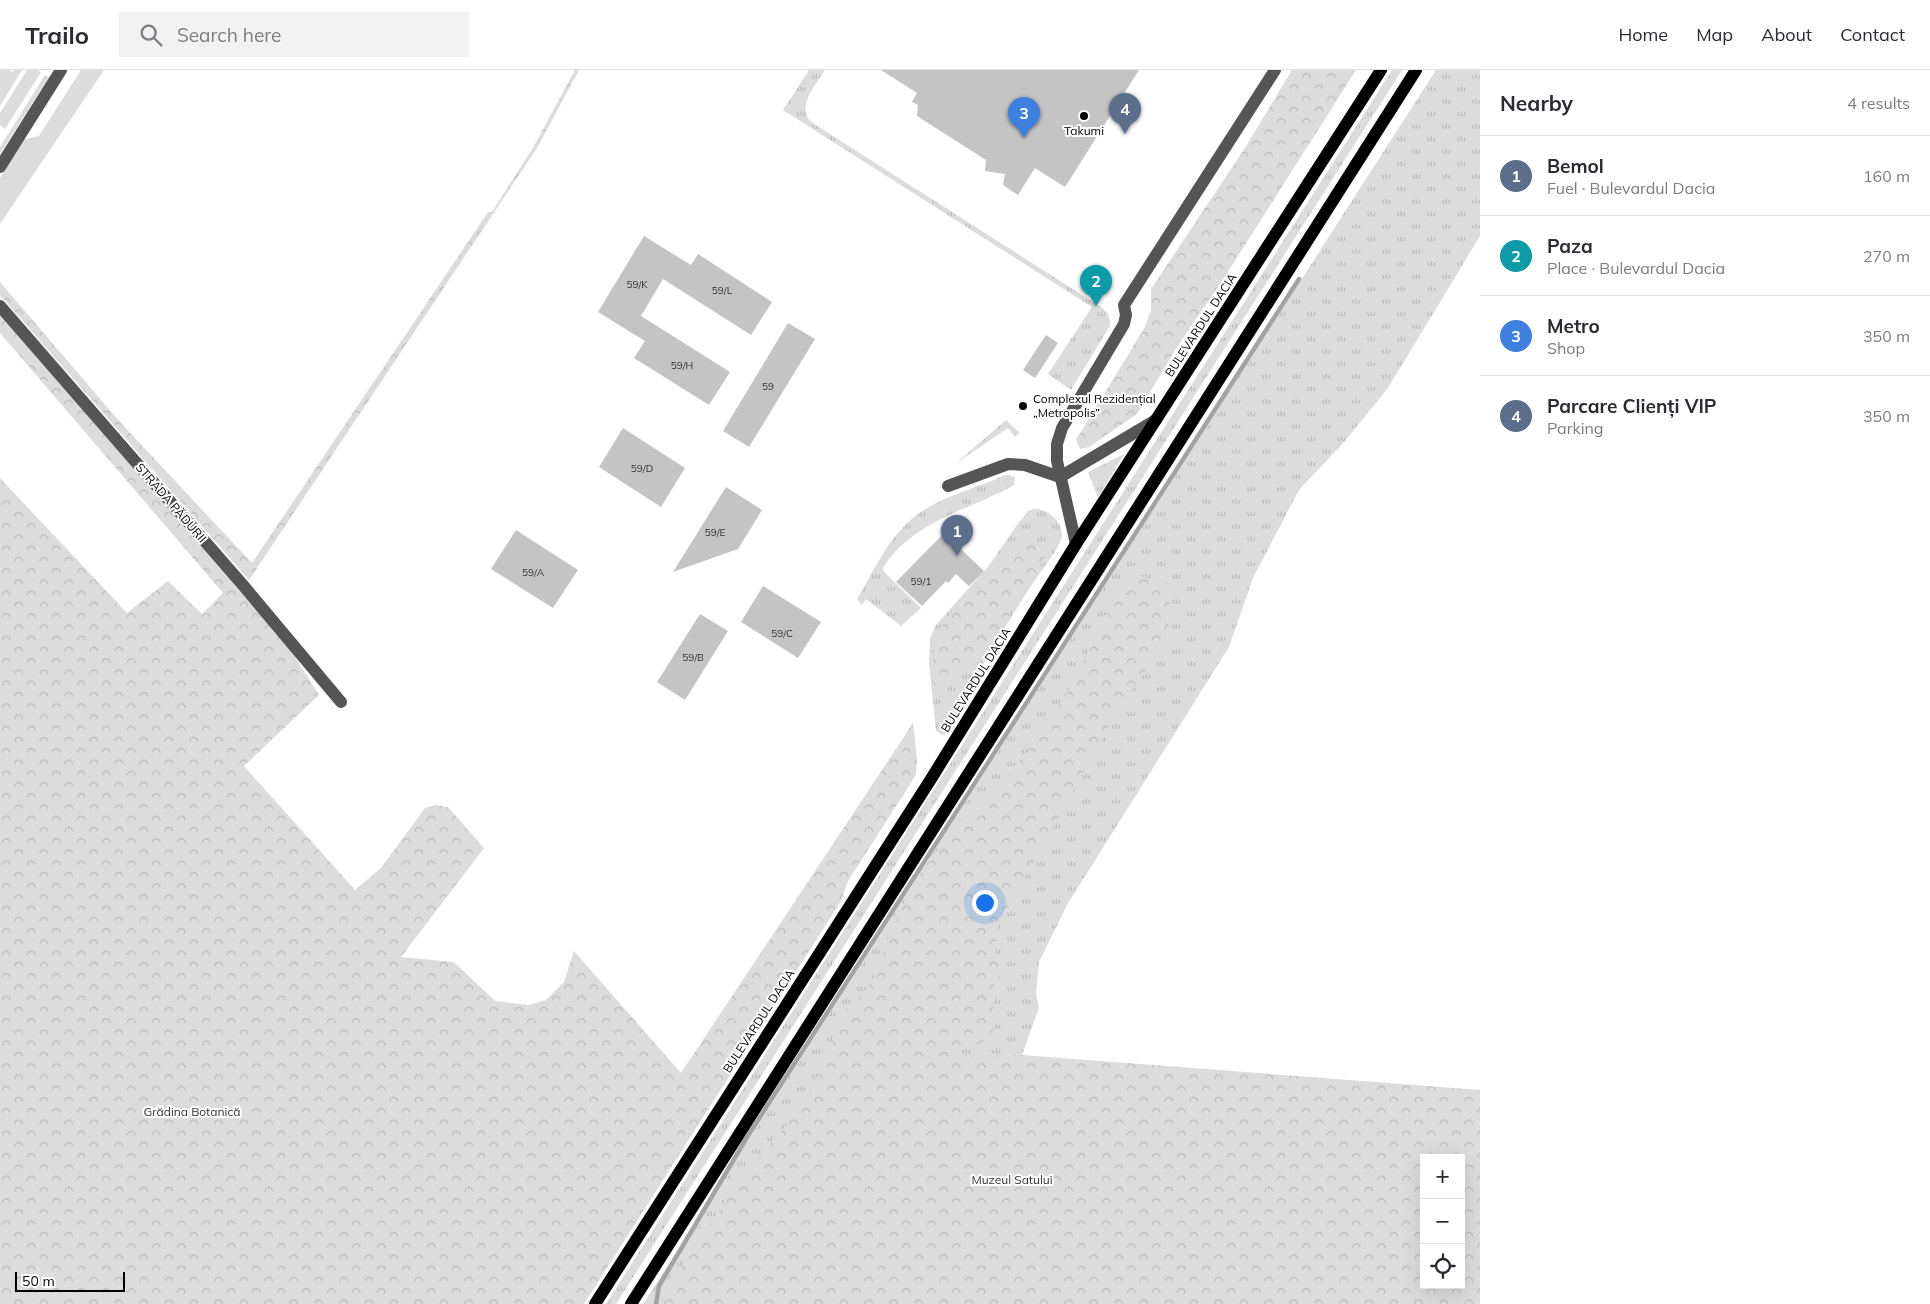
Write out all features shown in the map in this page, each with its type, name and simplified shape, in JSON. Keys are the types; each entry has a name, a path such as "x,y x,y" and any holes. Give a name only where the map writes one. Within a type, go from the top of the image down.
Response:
{"main road":[{"name":"BULEVARDUL DACIA","path":"594,1304 925,788 1076,544 1381,70"},
{"path":"631,1304 1416,70"}],"street":[{"path":"0,167 61,70"},
{"path":"1076,544 1060,477 1057,444 1062,428 1124,324 1126,315 1124,305 1275,70"},
{"name":"STRADA PĂDURII","path":"0,306 247,590 341,702"},
{"path":"948,486 1008,464 1025,465 1060,477 1156,420"}],"green space":[{"path":"0,70 13,72 14,70 22,70 0,106"},
{"path":"27,70 41,72 5,129 0,125 0,113"},
{"path":"81,70 104,70 0,224 0,178 25,139 39,136"},
{"path":"575,70 579,70 537,148 249,580 0,295 0,282 120,422 252,563 488,212 492,212 534,146"},
{"path":"809,70 825,70 806,102 807,116 811,122 1101,307 1107,313 1110,326 1071,390 1048,374 1092,307 783,110"},
{"path":"1292,70 1356,70 1224,278 1177,347 1137,414 1089,447 1080,449 1076,440 1145,327 1151,310 1151,289 1245,148"},
{"path":"1392,70 1402,70 616,1304 606,1304"},
{"path":"1436,70 1480,70 1480,236 1388,388 1345,441 1299,490 1253,578 1229,647 1067,905 1039,962 1036,994 1039,1008 1022,1055 839,1056 685,1304 643,1304"},
{"path":"45,75 49,77 0,154 0,147"},
{"name":"Grădina Botanică","path":"0,315 290,649 319,695 244,766 355,890 381,868 425,808 435,805 448,807 484,848 401,957 454,962 495,1001 529,1005 546,1000 564,982 574,951 681,1073 913,722 917,760 916,775 848,881 841,901 584,1304 0,1304 0,478 127,613 168,581 202,614 223,593 0,333"},
{"path":"1006,420 1020,433 1015,437 1008,428 955,464"},
{"path":"1124,454 1098,498 1088,472"},
{"path":"1005,475 1015,478 1014,485 943,518 916,534 893,555 883,568 884,572 921,608 901,626 866,599 862,605 857,599 889,545 905,525 924,510 947,498"},
{"path":"1033,509 1043,510 1056,519 1061,529 1061,539 1055,552 1033,583 989,654 964,699 955,721 946,734 942,735 936,731 929,663 930,638 936,625 991,563 1028,511"},
{"path":"1029,542 1042,550 1044,557 1041,565 992,638 967,660 948,687 940,692 933,688 934,645 943,623 964,597 980,587 1015,544"},
{"name":"Muzeul Satului","path":"1129,573 1171,584 1168,638 1115,716 996,929 996,953 1002,973 994,985 993,1038 948,1055 1022,1055 1480,1090 1480,1304 661,1304 687,1258 742,1176 793,1118 825,1063 839,1019 872,982 894,924 918,876 963,816 987,803 1039,736 1075,679 1114,598"}],"building":[{"path":"881,70 1139,70 1065,187 1035,168 1018,195 1003,185 1005,174 985,171 986,160 917,116 918,105 912,102 917,93"},
{"path":"644,236 691,265 698,254 772,302 751,335 663,279 641,316 730,372 709,405 634,358 645,341 598,312"},
{"path":"788,323 815,339 749,447 723,431"},
{"path":"1046,335 1058,343 1035,378 1023,370"},
{"path":"623,428 685,468 661,507 599,467"},
{"path":"726,487 762,510 738,549 673,572"},
{"path":"516,530 578,570 553,608 491,569"},
{"path":"944,533 984,571 969,586 956,574 948,583 946,581 922,606 896,582"},
{"path":"763,586 821,622 798,658 741,622"},
{"path":"700,614 728,631 685,700 657,682"}],"waterway":[{"path":"656,1304 659,1286 746,1139 1299,279"}],"place":[{"name":"Takumi","path":"1084,116"},
{"name":"Parcare Clienți VIP","path":"1125,134"},
{"name":"Metro","path":"1024,138"},
{"name":"Paza","path":"1096,306"},
{"name":"Complexul Rezidențial „Metropolis”","path":"1023,406"},
{"name":"Bemol","path":"957,556"}]}
